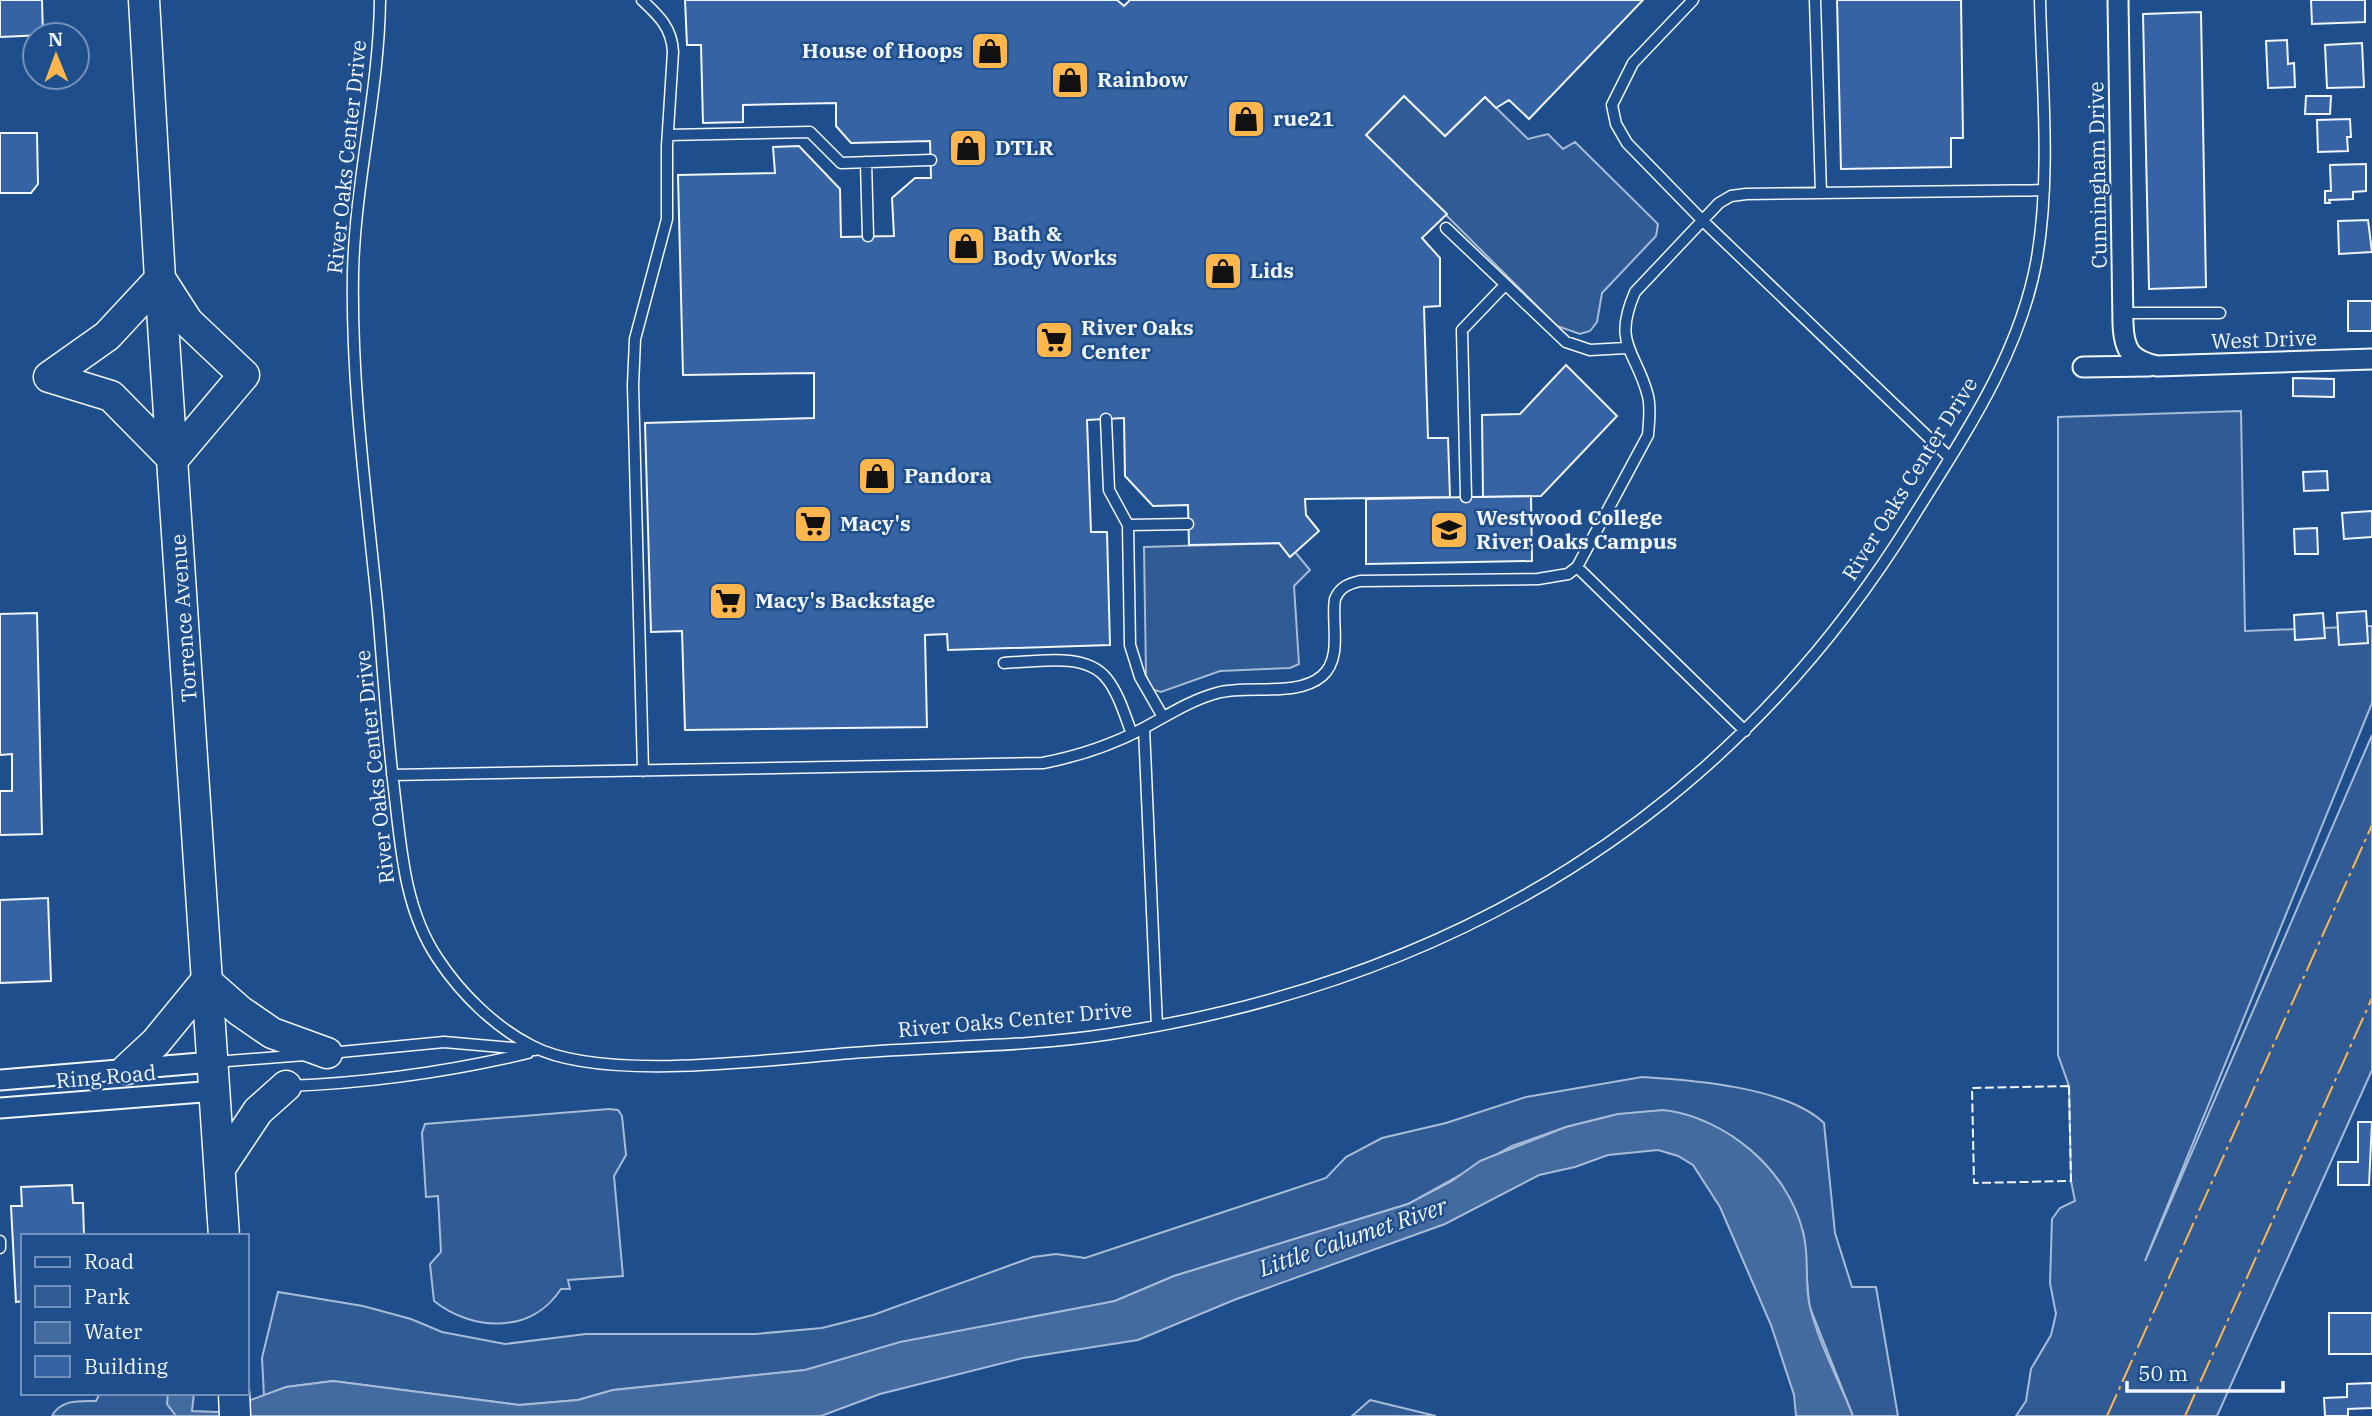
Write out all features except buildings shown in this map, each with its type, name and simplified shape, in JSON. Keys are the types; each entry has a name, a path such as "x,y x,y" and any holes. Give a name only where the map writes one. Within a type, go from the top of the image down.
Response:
{"main road":[{"name":"Torrence Avenue","path":"144,0 224,1234"},
{"path":"160,279 188,322 244,375 173,460 111,396 49,377 107,335 160,279"},
{"path":"127,1069 156,1042 206,981 240,1011 272,1033 327,1053"},
{"path":"220,1168 258,1111 286,1086"},
{"path":"234,1395 235,1416"}],"street":[{"name":"Cunningham Drive","path":"2118,0 2123,337 2128,349 2139,362 2157,366"},
{"name":"West Drive","path":"2083,367 2372,359"},
{"name":"Ring Road","path":"0,1080 127,1069 214,1077"},
{"name":"Ring Road","path":"0,1108 214,1077"}],"lane":[{"name":"River Oaks Center Drive","path":"380,0 358,210 353,298 360,433 392,775 409,894 433,951 458,985 495,1022 539,1051 634,1066 1099,1036 1240,1008 1396,957 1487,917 1563,876 1624,833 1695,779 1781,696 1883,565 1985,402 2024,310 2037,260 2044,190 2040,0"},
{"path":"642,0 665,23 673,37 667,219 635,340 633,385 643,771"},
{"path":"1693,0 1633,63 1612,105 1616,124 1627,143 1702,220 1950,458"},
{"path":"1815,0 1821,193"},
{"path":"668,135 810,132 841,163 931,160"},
{"path":"866,162 868,236"},
{"path":"392,775 1043,763 1091,751 1216,693 1243,688 1290,687 1322,676 1331,666 1334,652 1335,598 1338,591 1347,584 1360,581 1538,579 1568,574 1577,567 1648,435 1648,395 1626,348 1625,317 1635,292 1719,203 1731,196 2044,190"},
{"path":"1446,228 1555,333 1578,348 1604,351 1626,348"},
{"path":"1466,497 1462,330 1505,285"},
{"path":"2123,313 2220,313"},
{"path":"1106,419 1109,490 1128,525 1130,645 1140,677 1163,717"},
{"path":"1128,525 1188,524"},
{"path":"1577,567 1745,731"},
{"path":"1003,663 1078,662 1093,666 1107,677 1132,734"},
{"path":"1144,728 1157,1026"},
{"path":"214,1077 327,1053 444,1042 539,1051"},
{"path":"286,1086 352,1083 457,1070 539,1051"},
{"path":"0,1241 0,1248"}],"green space":[{"path":"1404,96 1445,136 1485,97 1528,139 1548,134 1563,149 1575,142 1658,224 1656,236 1602,293 1597,322 1590,331 1580,334 1557,326 1366,135"},
{"path":"2241,411 2245,631 2372,626 2372,703 2145,1261 2372,735 2372,1070 2217,1416 2016,1416 2026,1401 2031,1369 2051,1335 2056,1314 2050,1283 2052,1219 2060,1208 2075,1201 2071,1181 2069,1086 2058,1055 2058,417"},
{"path":"1279,543 1290,557 1295,552 1310,570 1294,586 1299,664 1290,668 1220,671 1161,692 1151,689 1146,675 1144,547"},
{"path":"1642,1077 1712,1083 1763,1093 1787,1101 1824,1123 1835,1233 1852,1287 1876,1287 1898,1416 1853,1416 1809,1305 1803,1231 1618,1114 1566,1127 1512,1146 1408,1204 1174,1276 1115,1301 805,1370 613,1390 578,1400 519,1405 333,1381 286,1387 264,1396 262,1358 278,1292 363,1306 411,1319 442,1332 505,1344 586,1334 755,1334 822,1328 873,1315 1033,1257 1056,1254 1085,1258 1326,1178 1346,1157 1382,1138 1446,1123 1526,1097"},
{"path":"618,1110 622,1116 626,1155 614,1176 623,1276 568,1280 570,1289 561,1289 534,1315 500,1324 466,1318 434,1301 430,1264 441,1252 438,1196 426,1197 422,1133 425,1124"},
{"path":"99,1395 168,1395 168,1404 176,1416 52,1416 60,1406 77,1401 96,1401"},
{"path":"1370,1400 1436,1416 1352,1416"}],"water":[{"name":"Little Calumet River","path":"1663,1110 1709,1123 1751,1150 1769,1168 1784,1188 1803,1232 1808,1298 1814,1321 1853,1416 1796,1416 1794,1395 1771,1325 1720,1207 1693,1165 1678,1156 1658,1150 1608,1155 1575,1167 1539,1175 1445,1224 1234,1300 1138,1340 1023,1358 880,1394 821,1416 176,1416 167,1404 168,1395 194,1395 192,1411 218,1412 286,1387 333,1381 519,1405 578,1400 613,1390 805,1370 900,1342 1115,1301 1174,1276 1408,1204 1452,1181 1480,1161 1566,1127 1618,1114"}],"fence":[{"path":"2069,1086 2071,1181 1974,1183 1972,1088 2069,1086"}],"power":[{"path":"2107,1416 2372,825"},
{"path":"2185,1416 2372,998"}],"place":[{"name":"House of Hoops","path":"990,51"},
{"name":"Rainbow","path":"1070,80"},
{"name":"rue21","path":"1246,119"},
{"name":"DTLR","path":"968,148"},
{"name":"Bath & Body Works","path":"966,246"},
{"name":"Lids","path":"1223,271"},
{"name":"River Oaks Center","path":"1054,340"},
{"name":"Pandora","path":"877,476"},
{"name":"Macy's","path":"813,524"},
{"name":"Westwood College River Oaks Campus","path":"1449,530"},
{"name":"Macy's Backstage","path":"728,601"}]}
